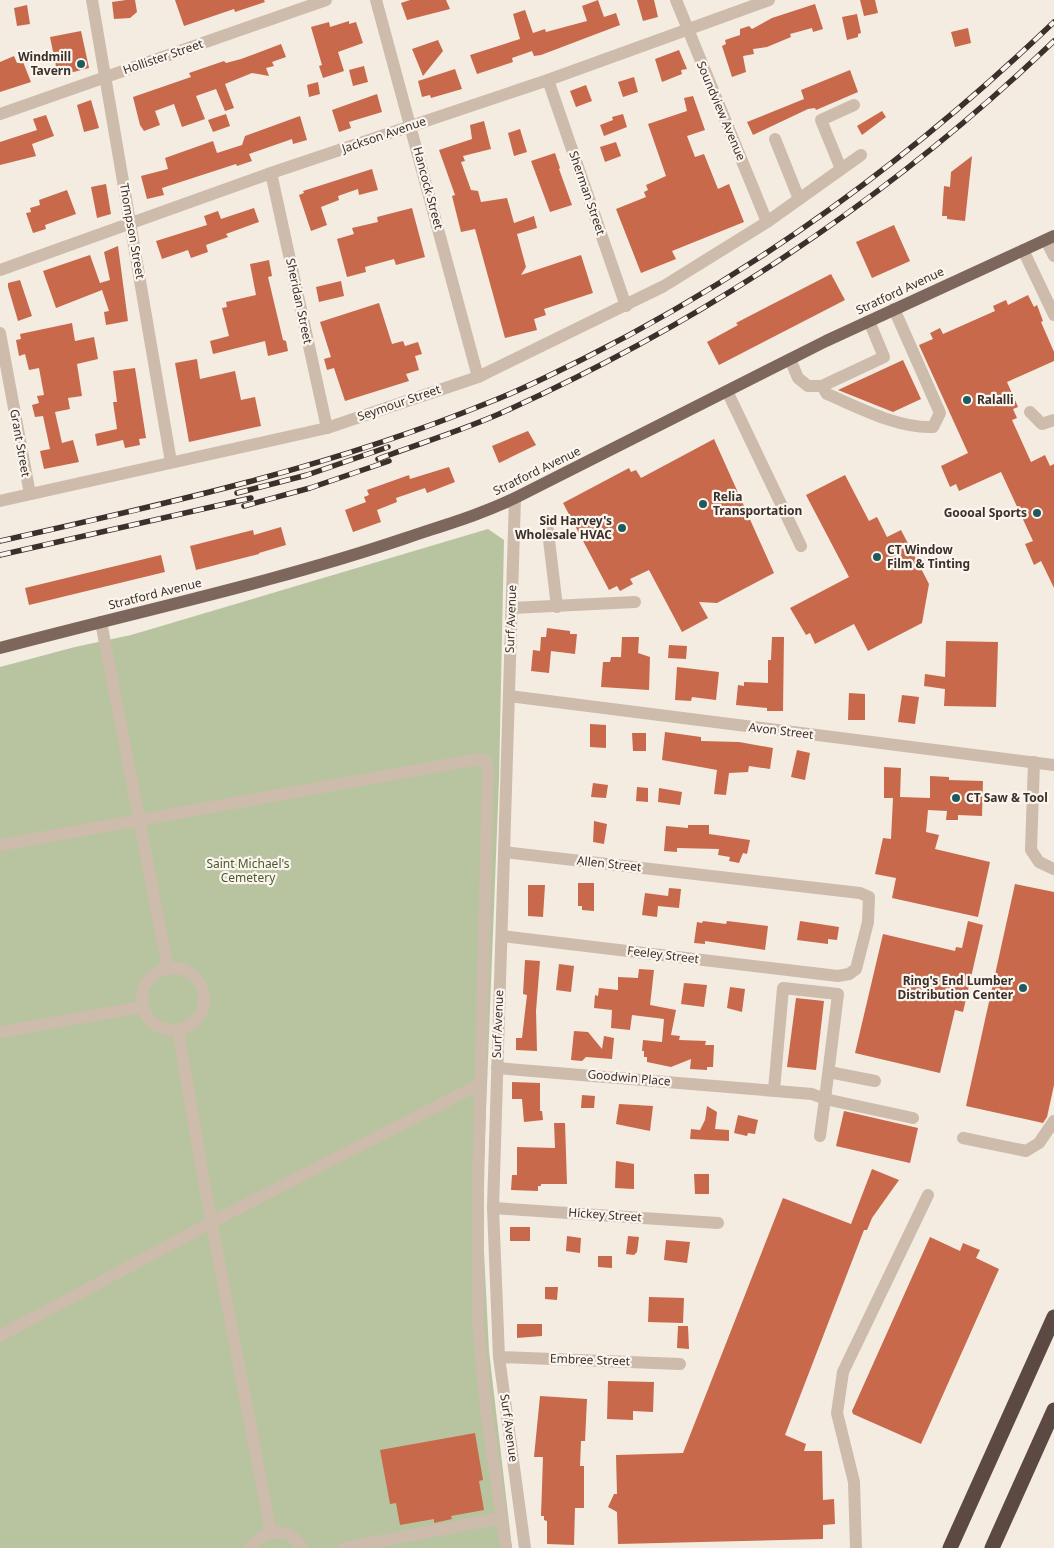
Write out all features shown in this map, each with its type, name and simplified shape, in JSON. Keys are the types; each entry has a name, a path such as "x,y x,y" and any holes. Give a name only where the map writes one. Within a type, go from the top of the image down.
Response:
{"highway":[{"path":"950,1548 1054,1317"},
{"path":"992,1548 1054,1410"}],"main road":[{"name":"Stratford Avenue","path":"0,648 269,579 371,550 515,498 790,358 1050,238"}],"street":[{"name":"Thompson Street","path":"92,0 171,462"},
{"name":"Hollister Street","path":"0,114 105,78 294,5 326,0"},
{"name":"Hancock Street","path":"376,0 478,376"},
{"name":"Soundview Avenue","path":"676,0 767,222"},
{"name":"Jackson Avenue","path":"0,270 271,173 548,80 769,0"},
{"name":"Sherman Street","path":"548,80 626,306"},
{"path":"841,169 821,120 854,105"},
{"path":"775,139 799,199"},
{"name":"Seymour Street","path":"0,501 327,428 478,376 664,286 767,222 861,155"},
{"name":"Sheridan Street","path":"271,173 327,428"},
{"path":"1050,238 1054,256"},
{"path":"1023,250 1054,316"},
{"path":"822,386 827,394 886,420 898,421 920,428 933,427 940,413 894,309"},
{"path":"790,358 798,378 808,386 822,386 884,357 869,321"},
{"name":"Grant Street","path":"0,333 30,494"},
{"path":"727,391 801,546"},
{"path":"1030,412 1042,424 1054,420"},
{"name":"Surf Avenue","path":"515,498 493,1208 499,1357 525,1548"},
{"path":"547,522 557,606"},
{"path":"512,608 635,602"},
{"path":"101,622 141,820 168,969"},
{"name":"Avon Street","path":"509,696 1054,765"},
{"path":"0,845 479,759 486,761 488,769 487,860 480,1084 478,1324 486,1409 506,1548"},
{"path":"1034,762 1031,850 1039,862 1054,869"},
{"name":"Allen Street","path":"504,852 714,875 860,893 869,897 868,922 856,969 849,974 825,974"},
{"name":"Feeley Street","path":"502,936 825,974"},
{"path":"177,968 190,973 199,982 204,995 203,1008 198,1018 189,1026 178,1030 167,1030 156,1026 147,1018 142,1007 141,995 145,984 153,974 168,969 177,968"},
{"path":"822,992 825,974"},
{"path":"768,1089 783,988 838,994 820,1136"},
{"path":"0,1032 142,1007"},
{"path":"178,1030 271,1533"},
{"name":"Goodwin Place","path":"497,1068 812,1094 825,1099 913,1118"},
{"path":"829,1072 875,1081"},
{"path":"0,1336 212,1222 480,1084"},
{"path":"963,1138 1026,1151 1039,1142 1054,1121"},
{"path":"856,1548 854,1482 837,1413 843,1372 928,1195"},
{"name":"Hickey Street","path":"493,1208 718,1223"},
{"name":"Embree Street","path":"499,1357 680,1364"},
{"path":"344,1548 502,1518"},
{"path":"250,1548 257,1539 278,1532 289,1535 298,1541 302,1548"}],"green space":[{"name":"Saint Michael's Cemetery","path":"488,529 504,540 499,780 482,1212 489,1351 512,1548 0,1548 0,667 75,647 131,635"}],"building":[{"path":"135,0 137,12 130,18 114,19 112,2"},
{"path":"175,0 264,0 265,2 235,12 234,9 184,26"},
{"path":"410,0 446,0 450,9 407,20 401,3"},
{"path":"598,0 604,17 616,13 620,25 541,55 534,56 532,51 512,58 513,62 477,74 470,55 520,39 513,14 525,10 533,33 545,29 546,32 587,21 582,6"},
{"path":"637,0 654,0 658,17 643,21"},
{"path":"860,0 875,0 878,13 864,16"},
{"path":"815,4 823,29 813,32 812,28 790,34 791,37 767,47 753,49 754,54 743,56 746,72 732,77 722,46 726,44 725,40 740,35 740,29 749,26 752,29 772,18"},
{"path":"27,5 30,24 17,26 14,8"},
{"path":"857,14 861,33 858,34 858,37 847,40 842,17"},
{"path":"349,21 349,24 356,22 363,43 338,52 344,71 323,78 319,66 322,65 311,27 329,22 330,27"},
{"path":"968,28 971,43 955,47 951,32"},
{"path":"81,31 89,68 58,76 50,37"},
{"path":"438,40 443,51 423,76 412,49"},
{"path":"281,44 286,57 272,62 274,66 266,68 269,76 252,73 225,84 234,108 225,111 216,89 196,96 205,119 182,127 174,104 155,111 160,125 144,131 140,125 133,97 191,77 189,73 224,61 226,63 241,59"},
{"path":"679,50 687,69 681,70 682,74 662,82 655,59"},
{"path":"14,56 17,63 23,62 31,82 0,92 0,62"},
{"path":"364,66 368,82 353,86 349,70"},
{"path":"455,69 462,89 431,98 430,95 422,97 418,81"},
{"path":"850,70 858,92 816,110 815,108 808,109 753,135 747,122 804,99 801,90"},
{"path":"634,77 638,92 623,97 618,82"},
{"path":"318,82 320,94 309,97 307,85"},
{"path":"586,85 592,101 576,107 570,91"},
{"path":"377,94 382,112 349,122 351,128 339,132 332,110"},
{"path":"693,96 705,130 687,136 695,157 704,154 718,189 729,184 744,222 672,251 676,259 641,273 616,209 646,197 644,192 648,190 646,185 666,176 648,124 687,111 684,98"},
{"path":"91,100 99,128 84,132 77,105"},
{"path":"882,111 886,117 862,135 857,126"},
{"path":"226,114 230,126 213,132 208,120"},
{"path":"623,114 627,127 604,136 600,125 613,120 612,117"},
{"path":"46,115 54,136 32,144 36,156 0,165 0,142 37,130 33,119"},
{"path":"300,116 307,140 293,144 292,139 249,154 252,161 237,166 236,164 162,188 164,195 147,199 141,176 168,169 165,158 213,141 217,153 242,145 245,136"},
{"path":"484,121 491,149 463,156 465,161 461,162 471,190 478,191 481,202 507,198 514,223 534,216 537,228 517,234 526,267 521,275 581,255 593,293 544,309 546,315 534,319 537,330 505,338 475,229 461,232 452,196 455,195 439,150 472,139 470,125"},
{"path":"520,129 527,152 514,156 508,133"},
{"path":"616,142 621,156 605,162 600,147"},
{"path":"555,153 572,205 550,212 531,161"},
{"path":"972,156 965,221 947,219 947,216 942,216 944,186 950,187 951,172"},
{"path":"372,169 378,190 359,195 358,189 338,196 339,200 321,207 327,225 311,231 299,195 304,193 303,191"},
{"path":"106,184 111,214 97,218 91,187"},
{"path":"67,190 76,214 45,225 46,229 33,233 26,213 31,212 30,208 40,205 39,200"},
{"path":"254,208 259,222 226,234 228,237 206,245 208,252 191,258 188,250 162,259 156,241 207,225 204,216 218,211 221,219"},
{"path":"412,208 425,257 396,265 394,259 365,267 366,272 347,277 337,239 354,234 352,228 378,222 377,217"},
{"path":"894,225 910,261 872,278 856,242"},
{"path":"118,246 128,321 106,325 104,312 109,311 102,290 56,308 43,271 90,255 101,286 100,283 110,280 104,252"},
{"path":"269,260 272,276 268,277 283,340 286,341 288,351 268,356 265,341 213,354 210,341 229,336 222,308 227,307 226,302 256,295 250,264"},
{"path":"831,274 845,300 719,365 707,342 738,325 736,323"},
{"path":"20,280 32,316 18,321 8,283"},
{"path":"341,281 344,296 319,302 316,287"},
{"path":"1028,295 1034,307 1037,305 1043,321 1041,322 1054,352 1054,361 1007,382 1018,407 1013,409 1017,418 1012,420 1031,462 1045,455 1050,466 1054,464 1054,588 1041,561 1034,565 1025,544 1033,541 1001,472 959,491 956,484 950,487 941,466 968,453 919,345 933,339 930,333 940,328 943,334 995,311 993,306 1006,300 1008,305"},
{"path":"379,303 392,344 403,341 405,346 418,342 422,354 415,356 419,370 406,374 409,381 345,401 334,368 327,370 324,359 331,357 320,322"},
{"path":"72,323 75,341 94,337 98,359 77,364 82,396 68,398 70,409 55,412 62,443 73,440 79,462 44,469 40,451 50,449 43,416 35,417 32,405 39,403 37,396 44,395 39,368 29,370 25,354 19,356 16,340 21,339 20,334"},
{"path":"197,359 200,379 235,371 241,400 255,397 261,426 189,442 175,363"},
{"path":"903,360 921,399 893,412 838,390"},
{"path":"135,368 146,438 139,439 140,445 125,448 123,440 97,446 95,434 117,429 113,402 117,402 113,371"},
{"path":"528,431 536,445 499,463 492,446"},
{"path":"714,439 774,573 717,603 699,602 708,618 682,632 649,570 630,579 633,584 620,591 617,586 609,590 563,503 629,468 631,472 636,470 641,478"},
{"path":"449,467 455,482 427,493 425,488 396,498 397,502 377,510 381,522 353,532 345,510 366,502 364,497 369,495 367,490 409,475 410,479"},
{"name":"CT Window Film & Tinting","path":"845,475 869,521 877,517 887,537 901,530 929,584 922,623 868,651 854,624 815,644 810,633 806,635 790,608 849,577 806,495"},
{"path":"281,527 286,545 196,570 190,546 253,530 254,535"},
{"path":"161,555 165,572 29,605 25,588"},
{"path":"547,628 570,631 570,634 577,634 575,654 551,651 549,673 531,671 533,650 540,651 541,637 546,637"},
{"path":"622,637 639,637 638,653 650,657 649,690 601,687 603,662 610,662 611,657 621,657"},
{"path":"772,637 784,637 783,711 767,711 767,708 736,705 738,685 744,686 744,682 768,683 768,660 771,660"},
{"path":"946,641 998,642 996,707 944,706 945,689 924,686 925,674 945,677"},
{"path":"669,645 687,646 686,659 668,658"},
{"path":"677,667 719,672 716,700 692,697 691,701 675,700"},
{"path":"849,693 865,694 865,720 848,720"},
{"path":"902,695 919,697 915,724 898,722"},
{"path":"590,724 606,725 606,748 590,747"},
{"path":"665,732 701,737 701,741 739,742 773,748 770,769 749,766 748,772 729,773 726,795 714,794 717,770 662,760"},
{"path":"632,733 646,733 646,751 633,751"},
{"path":"797,750 810,753 805,780 791,777"},
{"path":"884,767 901,768 900,797 930,798 930,776 949,777 949,780 983,781 982,816 958,815 958,820 946,820 947,811 928,810 926,832 939,835 935,849 990,862 978,917 892,898 896,878 875,874 883,838 891,839 893,798 884,798"},
{"path":"593,783 608,785 606,798 591,797"},
{"path":"637,787 648,788 648,802 636,801"},
{"path":"659,788 682,792 680,805 658,802"},
{"path":"594,821 607,824 604,844 593,842"},
{"path":"688,825 709,825 709,834 750,840 747,854 743,853 739,863 729,861 730,857 718,855 719,849 677,848 677,852 664,851 666,826 688,828"},
{"path":"578,883 594,883 594,911 582,910 582,906 578,906"},
{"name":"Ring's End Lumber Distribution Center","path":"1015,884 1054,892 1054,1085 1047,1117 1043,1123 966,1106"},
{"path":"528,885 545,885 543,917 528,916"},
{"path":"669,888 681,889 679,908 658,906 657,917 642,915 645,893 668,896"},
{"path":"703,921 726,924 727,921 768,926 765,950 705,941 705,944 694,943 697,922 702,923"},
{"path":"800,921 839,927 837,940 828,939 828,944 797,940"},
{"path":"968,921 983,925 963,1012 955,1010 940,1073 855,1053 883,934 955,951 956,947 962,948"},
{"path":"525,960 540,961 536,1011 537,1051 516,1050 516,1038 522,1038 527,995 523,994"},
{"path":"559,964 574,966 571,992 556,990"},
{"path":"639,969 654,970 650,1005 676,1010 671,1035 680,1036 679,1040 706,1041 705,1045 714,1045 713,1067 707,1067 707,1070 690,1069 691,1059 671,1067 647,1062 647,1057 644,1057 644,1051 642,1051 643,1040 662,1042 664,1019 632,1015 630,1030 611,1028 612,1010 594,1008 595,995 598,996 599,988 618,990 618,977 638,978"},
{"path":"684,983 707,985 704,1007 681,1004"},
{"path":"730,987 745,989 742,1012 727,1008"},
{"path":"796,998 824,1001 816,1070 787,1067"},
{"path":"574,1031 588,1032 602,1049 604,1036 614,1038 612,1059 586,1057 582,1061 571,1060"},
{"path":"512,1082 540,1083 540,1111 542,1111 543,1120 524,1122 522,1099 512,1099"},
{"path":"582,1095 595,1096 594,1108 581,1108"},
{"path":"619,1104 653,1106 650,1131 616,1124"},
{"path":"707,1106 717,1112 715,1129 729,1130 729,1141 690,1139 691,1129 700,1130 705,1120"},
{"path":"844,1111 918,1128 910,1163 836,1146"},
{"path":"738,1115 758,1120 755,1134 748,1133 747,1136 734,1133"},
{"path":"554,1123 565,1123 567,1184 541,1184 541,1186 538,1186 538,1191 511,1190 512,1175 517,1175 517,1147 555,1148"},
{"path":"616,1161 634,1164 634,1189 615,1188"},
{"path":"872,1169 899,1180 872,1218 867,1230 864,1230 785,1435 806,1444 804,1451 822,1451 823,1500 834,1499 835,1524 823,1525 823,1539 618,1544 617,1512 608,1507 614,1494 617,1494 616,1455 683,1453 783,1198 851,1224"},
{"path":"694,1174 709,1174 709,1194 695,1194"},
{"path":"510,1227 530,1227 530,1241 510,1241"},
{"path":"567,1236 581,1238 580,1253 566,1251"},
{"path":"628,1236 639,1237 637,1252 634,1255 626,1254"},
{"path":"930,1237 960,1251 963,1243 980,1250 976,1258 999,1269 921,1444 853,1414 852,1411"},
{"path":"666,1240 690,1242 687,1263 664,1260"},
{"path":"598,1256 612,1256 612,1268 598,1267"},
{"path":"545,1287 558,1287 557,1300 545,1299"},
{"path":"649,1297 684,1298 683,1323 648,1322"},
{"path":"517,1324 542,1324 542,1336 517,1338"},
{"path":"678,1326 688,1326 689,1349 677,1348"},
{"path":"608,1381 654,1382 653,1412 633,1411 633,1420 607,1419"},
{"path":"540,1396 587,1399 585,1441 581,1441 580,1466 584,1466 584,1508 575,1508 574,1545 547,1544 547,1521 544,1520 544,1516 541,1516 543,1457 534,1457"},
{"path":"475,1433 483,1480 479,1481 484,1510 451,1516 452,1519 434,1523 434,1519 400,1525 396,1503 390,1504 380,1450"}],"railway":[{"path":"0,541 186,498 309,465 430,425 537,382 647,325 710,288 772,249 831,208 946,119 1054,22"},
{"path":"378,459 499,414 575,378 649,339 722,297 792,252 861,203 992,98 1054,41"},
{"path":"237,493 307,475 388,447"},
{"path":"244,506 310,488 389,461"},
{"path":"0,555 251,498"}],"place":[{"name":"Windmill Tavern","path":"81,64"},
{"name":"Ralalli","path":"967,400"},
{"name":"Relia Transportation","path":"703,504"},
{"name":"Goooal Sports","path":"1037,513"},
{"name":"Sid Harvey's Wholesale HVAC","path":"622,528"},
{"name":"CT Window Film & Tinting","path":"877,557"},
{"name":"CT Saw & Tool","path":"956,798"},
{"name":"Ring's End Lumber Distribution Center","path":"1023,988"}]}
